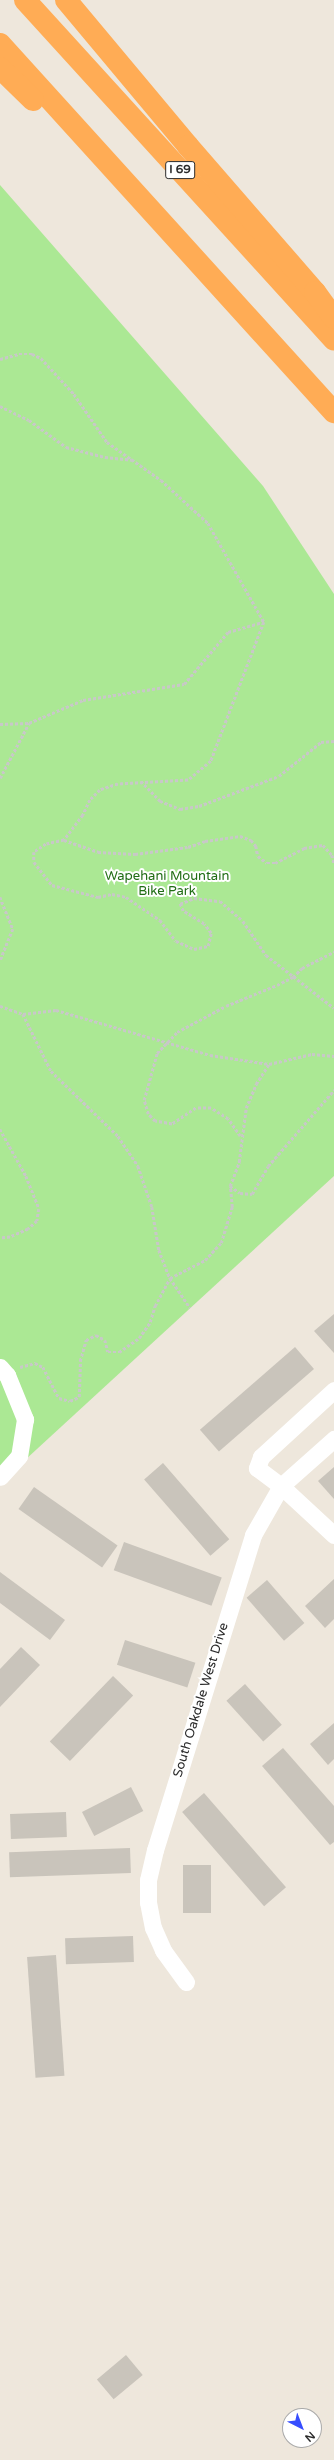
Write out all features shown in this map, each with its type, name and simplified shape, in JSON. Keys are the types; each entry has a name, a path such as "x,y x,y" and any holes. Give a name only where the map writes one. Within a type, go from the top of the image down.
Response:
{"highway":[{"name":"I 69","path":"25,0 334,340"},
{"path":"66,0 188,146 315,292 334,318"},
{"path":"0,44 334,412"},
{"path":"0,68 178,240"}],"street":[{"path":"0,1477 19,1456 25,1419 4,1371"},
{"path":"334,1390 262,1457 257,1468 281,1486 334,1535"},
{"name":"South Oakdale West Drive","path":"186,1982 162,1950 153,1928 148,1902 148,1880 155,1850 243,1562 253,1535 281,1486 334,1439"}],"path":[{"path":"0,359 19,354 32,354 41,358 74,394 107,442 161,480 208,523 264,622"},
{"path":"0,406 29,420 66,447 105,457 132,460"},
{"path":"0,724 29,723 83,700 184,684 228,632 264,622"},
{"path":"64,840 83,815 90,800 100,790 118,784 188,780 211,761 264,622"},
{"path":"0,778 29,723"},
{"path":"141,782 160,801 180,810 200,806 279,776 321,742 334,741"},
{"path":"334,863 323,845 304,848 275,863 267,863 258,856 256,846 251,840 240,836 205,841 188,847 134,854 98,852 64,840 46,844 34,852 34,862 52,885 98,897 112,894 126,897 160,920 176,941 194,949 208,946 210,933 204,924 183,911 180,904 194,898 220,902 243,921 254,940 266,955 334,1008"},
{"path":"0,897 13,929 0,962"},
{"path":"240,1136 228,1120 211,1108 196,1108 172,1124 154,1122 148,1114 144,1100 148,1078 157,1053 165,1042 177,1032 226,1006 293,977 302,968 334,952"},
{"path":"0,1006 23,1014 56,1010 210,1055 269,1064 312,1054 334,1056"},
{"path":"23,1014 51,1071 118,1136 138,1166 152,1207 159,1250 170,1278 190,1308"},
{"path":"4,1371 23,1364 36,1363 43,1367 59,1398 65,1401 74,1400 79,1397 80,1361 86,1340 96,1335 105,1340 108,1352 127,1348 150,1322 155,1306 170,1278 205,1260 221,1243 232,1207 230,1186 239,1162 240,1136 246,1108 256,1084 269,1064"},
{"path":"230,1186 240,1193 252,1194 272,1160 334,1090"},
{"path":"0,1129 26,1176 39,1209 36,1220 28,1229 10,1237 0,1238"}],"green space":[{"name":"Wapehani Mountain Bike Park","path":"0,185 263,486 334,594 334,1176 0,1483"}],"building":[{"path":"334,1314 334,1353 314,1331"},
{"path":"295,1347 314,1369 219,1452 200,1430"},
{"path":"163,1463 229,1539 210,1556 144,1479"},
{"path":"334,1467 334,1499 318,1481"},
{"path":"34,1487 118,1546 102,1568 19,1509"},
{"path":"124,1542 222,1578 211,1606 114,1570"},
{"path":"0,1572 65,1620 50,1640 0,1603"},
{"path":"334,1579 334,1619 325,1628 305,1606"},
{"path":"267,1580 304,1623 284,1641 247,1598"},
{"path":"125,1640 195,1663 187,1688 117,1665"},
{"path":"21,1647 40,1665 0,1707 0,1669"},
{"path":"113,1676 133,1695 70,1761 50,1741"},
{"path":"245,1684 282,1725 263,1742 226,1701"},
{"path":"334,1723 334,1759 328,1765 310,1744"},
{"path":"283,1748 334,1806 334,1842 330,1845 262,1766"},
{"path":"131,1787 143,1811 94,1836 82,1812"},
{"path":"204,1793 286,1887 264,1906 182,1812"},
{"path":"66,1812 67,1837 11,1839 10,1814"},
{"path":"130,1848 131,1873 10,1877 9,1852"},
{"path":"183,1865 211,1865 211,1913 183,1913"},
{"path":"133,1936 134,1962 66,1964 65,1938"},
{"path":"56,1955 64,2076 36,2078 27,1957"},
{"path":"126,2355 143,2375 114,2399 97,2379"}]}
